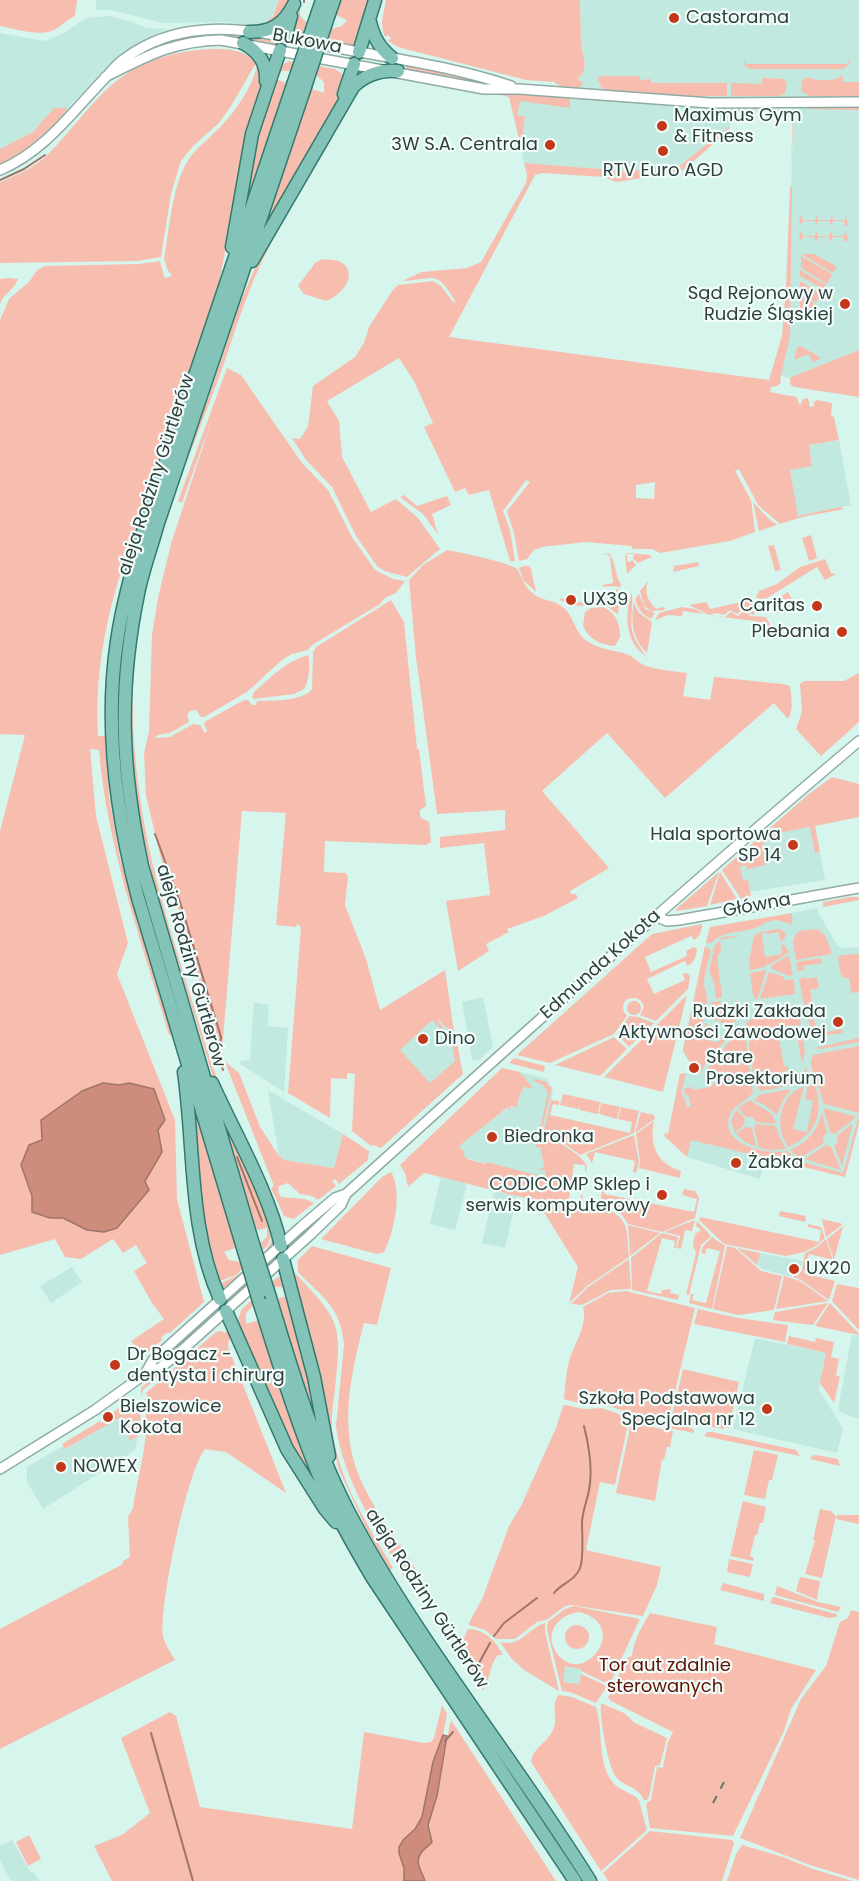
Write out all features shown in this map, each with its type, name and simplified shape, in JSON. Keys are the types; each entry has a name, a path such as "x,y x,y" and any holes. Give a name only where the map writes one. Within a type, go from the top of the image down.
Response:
{"main road":[{"name":"aleja Rodziny Gürtlerów","path":"334,0 323,8 232,286 139,587 129,641 125,686 124,751 131,815 142,866 193,1041 248,1248 259,1301 304,1438 325,1490 372,1577 575,1881"},
{"path":"336,115 370,22 375,0"},
{"path":"266,88 266,70 263,61 246,37 278,26 295,2"},
{"path":"285,38 295,2"},
{"path":"370,22 375,39 392,58"},
{"path":"232,286 248,150 280,50"},
{"path":"232,286 350,92 362,80 380,72 398,72"},
{"name":"aleja Rodziny Gürtlerów","path":"232,286 146,521 128,585 117,642 112,687 114,778 122,828 138,898 178,1032 248,1248 268,1291 307,1415 336,1486 354,1523 392,1586 590,1881"},
{"path":"178,1032 188,1098 197,1214 204,1254 223,1305 287,1449 325,1509 350,1540"},
{"path":"193,1041 261,1190 277,1229 281,1246"},
{"path":"283,1259 314,1377 336,1486"}],"street":[{"name":"Bukowa","path":"0,170 21,160 44,142 127,56 166,37 201,30 222,29 280,50 356,58 392,58 472,75 519,88"},
{"name":"Bukowa","path":"246,37 285,38 398,72 484,88 519,88 679,102 859,102"},
{"path":"280,50 285,38"},
{"name":"Edmunda Kokota","path":"0,1469 95,1410 145,1374 160,1368 281,1246 335,1198 346,1194 655,916 859,741"},
{"name":"Główna","path":"655,916 667,921 679,920 859,888"},
{"name":"Edmunda Kokota","path":"223,1305 283,1259 341,1205 346,1194"},
{"path":"281,1246 283,1259"}],"shaded area":[{"path":"96,0 279,0 270,21 257,27 227,22 163,23 111,10 96,10"},
{"path":"580,0 859,0 859,96 703,97 579,88 581,80 578,78 583,73 585,64 581,45"},
{"path":"109,16 147,28 168,29 145,40 109,64 68,108 54,108 33,132 0,149 0,33 45,41 64,33 86,18"},
{"path":"509,93 732,109 730,126 678,167 614,172 614,170 524,163"},
{"path":"792,107 859,107 859,350 789,378 781,376 780,381 787,294 794,108"},
{"path":"839,440 851,505 797,516 790,469 812,465 809,445"},
{"path":"809,794 825,880 743,893 736,861 738,856"},
{"path":"818,908 818,912 837,945 841,948 859,947 859,1124 845,1177 765,1157 760,1179 687,1157 690,1139 668,1134 680,1074 698,1075 701,1064 689,1061 683,1053 683,1047 709,929"},
{"path":"483,997 493,1047 479,1060 472,1060 462,1002"},
{"path":"448,999 461,1067 430,1096 391,1052"},
{"path":"254,1002 269,1005 268,1026 288,1028 284,1092 240,1064 241,1061 250,1060"},
{"path":"520,1072 547,1079 553,1091 544,1131 540,1131 535,1148 540,1147 544,1168 541,1169 546,1171 544,1177 448,1154 510,1106"},
{"path":"103,1083 119,1085 129,1083 154,1089 165,1120 158,1130 162,1152 145,1181 149,1190 117,1228 104,1232 87,1230 63,1218 50,1218 32,1212 32,1196 21,1165 29,1145 42,1140 41,1120 82,1091"},
{"path":"268,1090 343,1134 334,1168 284,1160 279,1156"},
{"path":"441,1177 467,1184 455,1230 430,1224"},
{"path":"494,1191 517,1196 505,1248 482,1243"},
{"path":"760,1253 803,1261 800,1271 791,1277 762,1269 757,1265"},
{"path":"72,1267 82,1282 51,1303 40,1286"},
{"path":"852,1335 859,1336 859,1419 839,1410"},
{"path":"755,1338 826,1353 819,1390 843,1428 837,1453 733,1429"},
{"path":"121,1417 129,1440 138,1436 135,1450 43,1509 27,1482 27,1467 63,1446 66,1449"},
{"path":"565,1666 582,1669 579,1685 562,1682"},
{"path":"443,1735 447,1736 437,1796 428,1825 432,1842 422,1851 418,1860 425,1881 404,1881 404,1868 399,1847 422,1817 433,1762"},
{"path":"12,1840 31,1873 34,1872 39,1881 11,1881 0,1860 0,1846"}],"green space":[{"path":"0,0 77,0 75,16 54,30 41,33 0,26"},
{"path":"279,0 291,0 279,20 264,24 273,16"},
{"path":"338,0 371,0 356,47 327,42 331,29 342,26 347,20 334,14"},
{"path":"386,0 580,0 581,45 585,64 583,73 578,78 583,84 579,88 560,86 554,82 526,80 398,47 388,41 391,38 388,35 385,37 383,32 382,18"},
{"path":"298,6 300,6 300,16 307,23 303,37 289,35"},
{"path":"214,33 243,34 278,41 276,45 235,37 198,37 163,46 131,59 161,43"},
{"path":"209,49 228,49 240,52 256,63 219,123 194,145 181,161 171,194 161,257 137,261 0,263 0,182 29,168 45,157 99,97 129,72 167,56"},
{"path":"746,58 746,64 848,64 850,59 849,64 843,69 750,69 744,65"},
{"path":"289,61 293,62 291,71 282,71 276,79 289,84 236,241 251,155 280,66"},
{"path":"262,65 264,77 250,123 219,283 136,538 133,537 124,561 110,610 98,685 98,736 107,736 109,796 120,858 172,1035 169,1035 118,859 103,787 99,750 90,749 96,816 128,943 117,974 175,1120 177,1199 204,1302 170,1333 166,1333 161,1338 162,1340 143,1356 131,1341 164,1319 134,1271 147,1263 136,1245 123,1253 113,1239 81,1259 65,1257 55,1239 0,1255 0,831 25,735 0,734 0,320 9,299 29,282 37,270 45,266 139,264 160,261 163,276 165,278 172,276 164,258 180,178 191,156 227,120 237,106 247,91 257,67","holes":["103,1083 119,1086 129,1083 158,1130 162,1152 145,1181 149,1190 117,1228 87,1230 63,1218 50,1218 32,1212 32,1197 28,1184 42,1140"]},
{"path":"406,65 468,76 498,86 406,69"},
{"path":"319,66 335,69 347,77 328,121 252,255 309,88 324,93 324,82 316,75"},
{"path":"600,76 640,76 640,80 651,79 651,83 727,83 727,96 678,96 607,90 597,81"},
{"path":"843,76 843,82 859,82 859,96 810,96 801,91 802,81 807,77 825,80"},
{"path":"762,78 784,79 787,84 785,93 780,96 731,96 731,83 762,84"},
{"path":"485,91 567,96 570,100 570,108 520,101 517,115 525,117 521,147 509,97"},
{"path":"859,107 859,110 806,109"},
{"path":"54,108 68,108 38,141 20,154 0,164 0,149 33,132"},
{"path":"347,108 269,247 246,299 156,551 141,615 134,666 133,722 140,798 161,898 211,1062 281,1220 279,1225 212,1074 153,879 136,791 132,746 131,671 145,581 191,438 208,399 242,298 259,259"},
{"path":"732,109 756,109 760,113 794,113 790,182 793,114 759,114 756,110 733,111 730,124"},
{"path":"730,126 729,130 678,173 616,182 604,177 542,173 535,175 449,337 769,380 782,336 790,187 792,187 790,336 781,383 771,387 770,392 796,397 800,405 803,399 808,398 810,407 814,406 817,400 832,403 831,416 834,417 839,440 809,445 812,466 790,470 798,516 840,507 844,509 780,524 758,505 739,469 735,471 751,500 755,532 730,541 660,553 652,549 633,549 631,546 586,542 542,547 534,550 527,559 519,561 507,511 530,482 526,480 503,511 510,530 515,561 510,561 489,490 469,495 465,488 455,492 424,427 433,423 414,381 399,358 327,401 339,421 342,457 371,512 396,499 418,518 440,549 407,577 384,571 377,566 356,536 332,487 306,460 292,438 300,439 308,427 313,386 355,357 364,343 369,327 398,285 433,281 441,286 454,303 455,301 438,280 428,278 402,281 422,272 467,268 481,262 526,183 527,174 524,163 614,170 615,172 678,167","holes":["655,482 654,499 636,498 636,485"]},
{"path":"801,215 803,220 815,220 817,215 818,220 830,220 832,216 833,220 845,220 846,216 848,225 845,226 844,221 833,221 831,226 830,221 818,221 816,226 815,221 803,221 801,226 799,218"},
{"path":"801,231 803,236 814,236 817,232 817,236 829,236 831,232 833,236 844,236 846,232 848,240 844,242 844,237 833,237 831,242 829,237 818,237 816,242 814,237 803,237 801,242 799,235"},
{"path":"801,254 814,254 837,267 833,273"},
{"path":"801,256 832,274 827,284 801,268"},
{"path":"320,260 342,263 349,274 343,289 326,301 304,294 298,286 315,263"},
{"path":"800,270 826,285 823,289 800,276"},
{"path":"0,279 18,279 0,304"},
{"path":"800,281 821,293 816,303 800,293"},
{"path":"800,295 815,304 807,314 800,313"},
{"path":"800,346 820,359 812,362 809,354 794,360 797,348"},
{"path":"859,350 859,397 794,387 790,384 790,378 794,376"},
{"path":"227,368 241,375 302,463 328,490 352,537 375,570 393,579 405,581 396,593 385,598 380,604 312,645 308,650 292,654 282,660 247,692 204,717 201,717 196,710 190,711 187,715 189,722 170,733 158,735 155,738 170,737 193,724 200,725 205,733 207,731 204,724 206,721 244,700 256,705 257,701 286,700 307,693 312,689 313,652 316,647 391,600 404,622 417,749 419,749 426,806 420,810 420,817 429,822 431,842 426,845 325,841 324,872 346,873 348,877 345,905 366,959 380,1010 445,970 454,1032 451,1032 439,1020 438,1022 444,1028 442,1030 432,1020 400,1050 430,1083 455,1061 452,1045 457,1043 463,1074 381,1148 371,1146 352,1131 355,1074 347,1073 347,1079 331,1078 330,1118 288,1093 301,927 297,924 296,927 276,925 286,813 242,811 223,1056 166,867 162,862 146,796 144,753 149,732 152,635 158,598 171,544 213,416 182,503 178,501"},
{"path":"404,495 417,506 447,496 451,505 432,514 438,535 424,515 400,497"},
{"path":"753,502 767,517 777,525 759,531"},
{"path":"811,535 817,558 809,561 802,538"},
{"path":"774,545 781,570 775,571 768,546"},
{"path":"447,550 495,561 517,569 531,592 564,608 583,638 591,644 629,655 646,666 687,673 683,696 710,700 714,677 790,686 792,703 788,719 774,703 665,798 607,733 542,791 609,868 570,891 578,898 544,916 507,929 509,932 486,944 489,951 458,971 446,901 490,895 484,843 440,848 440,837 505,830 505,810 437,814 416,657 409,580 423,565"},
{"path":"608,553 611,556 621,584 620,588 603,587 603,585 613,583 610,557 607,554 600,555"},
{"path":"628,553 650,555 652,557 638,563 633,559 634,554 627,554 627,561 632,560 636,565 627,574 625,555"},
{"path":"825,559 831,573 836,574 825,580 817,567 762,601 756,597 759,591 777,584 800,567"},
{"path":"698,562 699,566 673,572 674,566"},
{"path":"529,566 531,569 536,592 524,581 519,568"},
{"path":"649,580 646,592 649,599 656,609 664,607 665,610 651,611 644,606 640,591"},
{"path":"616,588 620,593 618,615 606,605 570,606 559,599 569,598 570,602 574,603 616,597"},
{"path":"632,592 632,631 646,656 634,643 628,627 629,600"},
{"path":"788,592 794,603 776,614 770,603"},
{"path":"639,594 645,609 655,613 651,619 643,614 638,606 635,599"},
{"path":"749,595 754,604 750,606 752,611 755,610 754,615 745,608 737,614 730,610 724,615 717,613 709,615 689,605 706,602 710,609 750,600"},
{"path":"634,603 639,613 652,622 647,653 638,642 634,630 632,617"},
{"path":"603,607 614,615 618,623 620,637 615,646 596,641 583,626 585,612 591,608"},
{"path":"682,607 695,609 704,614 683,611 682,616 668,615 655,620 659,613"},
{"path":"745,610 750,616 766,617 772,628 762,629 764,622 758,622 755,627 755,621 713,616 725,617 731,612 738,616"},
{"path":"308,655 309,672 304,689 294,694 254,699 252,697 254,692 279,670"},
{"path":"859,673 859,722 821,756 796,729 802,712 800,684 804,681 844,681"},
{"path":"832,777 859,784 859,817 815,826 820,852 815,853 810,827 778,833 778,837 771,838 762,845 766,865 747,869 746,865 740,866 743,880 748,880 751,896 741,899 722,870 809,794"},
{"path":"719,872 707,906 676,911 676,909"},
{"path":"720,872 737,899 710,905"},
{"path":"859,897 859,900 823,907 823,902"},
{"path":"792,913 792,924 776,920 766,922 753,929 724,935 711,943 706,943 710,927"},
{"path":"702,924 698,937 694,940 691,936 645,957 651,972 687,956 686,951 694,947 697,949 695,959 687,966 685,961 647,979 654,994 685,980 683,974 687,973 690,976 688,989 656,1021 640,1015 644,1007 639,1000 629,999 623,1006 627,1016 614,1034 550,1063 517,1055 652,934"},
{"path":"779,929 786,933 784,940 780,941 779,932 768,934 764,932 762,935 765,957 782,954 781,945 784,945 789,952 771,964 765,965 766,967 750,970 749,961 754,936 761,932"},
{"path":"816,929 825,936 832,954 796,960 793,942 795,935 800,931"},
{"path":"736,936 736,937 720,940 723,937"},
{"path":"720,940 721,951 717,956 722,997 716,999 714,982 709,971 715,945"},
{"path":"705,946 711,950 704,980 707,998 703,1025 705,1037 718,1042 740,1022 708,1060 700,1074 701,1064 689,1061 683,1050"},
{"path":"859,954 859,992 851,993 849,978 841,975 838,958 842,955"},
{"path":"789,955 793,975 789,976 772,969 771,966"},
{"path":"821,958 822,963 804,966 804,970 798,971 796,962"},
{"path":"766,970 757,1001 753,995 750,973"},
{"path":"769,972 785,977 783,977 784,980 794,979 795,994 760,999"},
{"path":"805,977 806,979 817,977 819,988 810,990 813,1007 809,1008 804,1005 799,979"},
{"path":"687,995 663,1092 604,1077"},
{"path":"735,1000 738,1010 737,1018 733,1023 724,1026 720,1021 714,1020 711,1002 720,1001 724,1019 737,1017"},
{"path":"634,1001 639,1003 641,1008 639,1013 634,1015 629,1013 627,1008 629,1003"},
{"path":"790,1005 796,1006 799,1010 801,1025 797,1026 798,1029 802,1028 805,1053 802,1063 795,1025 777,1028 784,1066 788,1066 788,1070 777,1079 774,1073 772,1074 779,1088 761,1091 755,1085 746,1023 760,1013 787,1008"},
{"path":"812,1013 818,1034 842,1029 843,1033 812,1037 808,1018"},
{"path":"629,1016 654,1023 629,1047 617,1034"},
{"path":"705,1023 714,1029 717,1039 707,1034"},
{"path":"744,1026 753,1092 732,1111 728,1125 731,1134 747,1146 768,1151 787,1151 799,1161 843,1173 859,1116 845,1177 691,1140 687,1157 664,1136 665,1133 668,1134 680,1074 686,1073 681,1093 687,1107 691,1107 689,1097 684,1093 685,1088 692,1087 693,1090 710,1087 716,1081 704,1076 717,1055"},
{"path":"614,1037 627,1049 600,1076 555,1065"},
{"path":"859,1038 859,1042 821,1049 815,1048"},
{"path":"859,1046 859,1113 824,1104 811,1067 813,1055"},
{"path":"514,1058 545,1066 544,1072 509,1063"},
{"path":"225,1061 239,1073 260,1127 284,1160 334,1168 343,1134 369,1151 368,1160 339,1184 335,1179 332,1181 336,1186 318,1200 312,1196 300,1194 288,1183 279,1186 278,1192 281,1197 305,1199 314,1203 294,1219 284,1216 271,1188 274,1186"},
{"path":"806,1066 809,1078 800,1084 781,1087 778,1081 789,1073 804,1073"},
{"path":"502,1068 520,1072 533,1089 524,1087 516,1109 512,1105 510,1107 512,1111 508,1107 459,1146 463,1154 467,1159 544,1177 546,1171 539,1169 544,1167 540,1147 535,1148 540,1130 544,1131 579,1156 587,1165 585,1172 585,1165 574,1164 568,1205 579,1206 581,1195 583,1195 581,1208 584,1211 591,1211 591,1218 592,1211 596,1210 599,1204 616,1214 626,1230 629,1257 587,1286 569,1303 578,1267 537,1201 424,1173 408,1187 405,1173 400,1165"},
{"path":"535,1079 547,1082 552,1087 542,1129 540,1129 548,1092 543,1085 534,1081"},
{"path":"189,1082 237,1242 235,1248 224,1252 229,1260 240,1262 243,1268 236,1275 217,1282 206,1247"},
{"path":"808,1084 815,1085 818,1095 818,1114 811,1130 788,1147 781,1130 781,1112 789,1097 804,1086 793,1129 807,1132 813,1101 805,1099"},
{"path":"789,1089 777,1115 754,1100 759,1095"},
{"path":"563,1094 600,1102 598,1114 579,1110 580,1105 578,1109 560,1105"},
{"path":"551,1100 559,1101 559,1105 553,1104 550,1115 630,1133 632,1122 618,1119 621,1107 639,1111 634,1133 580,1155 544,1129"},
{"path":"750,1100 772,1114 776,1124 756,1122 753,1117 746,1117 738,1108"},
{"path":"601,1103 620,1107 617,1119 599,1114"},
{"path":"823,1108 855,1116 835,1134 830,1132"},
{"path":"736,1110 745,1118 744,1125 735,1133 731,1121"},
{"path":"219,1111 250,1174 270,1224 271,1234 263,1250 261,1243 267,1236 267,1228 258,1230 253,1226"},
{"path":"641,1112 654,1115 655,1119 635,1133"},
{"path":"822,1112 827,1133 823,1137 824,1143 800,1158 790,1150 802,1144 811,1135 818,1125"},
{"path":"654,1121 653,1138 657,1152 666,1163 681,1171 680,1178 639,1168 636,1134"},
{"path":"853,1123 842,1166 834,1146 838,1141 837,1136"},
{"path":"756,1124 776,1126 786,1149 759,1148 754,1128"},
{"path":"745,1127 752,1128 756,1147 745,1142 736,1134"},
{"path":"634,1135 639,1162 636,1173 633,1172 635,1161 595,1152 592,1163 586,1154"},
{"path":"826,1145 831,1147 841,1170 804,1159"},
{"path":"391,1172 395,1180 396,1212 384,1252 377,1254 321,1239 382,1177"},
{"path":"605,1178 621,1181 621,1183 607,1180 604,1194 694,1212 697,1199 682,1195 684,1189 695,1191 699,1198 695,1218 662,1232 628,1224 621,1214 600,1202"},
{"path":"780,1211 806,1216 805,1222 779,1216"},
{"path":"700,1217 819,1242 821,1230 808,1227 808,1224 821,1227 825,1238 816,1246 804,1252 786,1256 724,1244 699,1220"},
{"path":"822,1219 843,1224 826,1237"},
{"path":"695,1220 692,1231 685,1230 681,1249 677,1248 680,1236 664,1232"},
{"path":"697,1221 711,1236 701,1245 689,1295 686,1295 696,1253 693,1245 695,1234 701,1230 696,1226"},
{"path":"628,1225 660,1233 630,1256"},
{"path":"843,1226 834,1260 827,1239"},
{"path":"662,1233 678,1237 676,1248 674,1248 675,1241 662,1238 647,1291 661,1294 662,1290 671,1289 670,1293 679,1295 678,1300 632,1290 631,1258"},
{"path":"273,1237 277,1243 221,1293 221,1283 252,1265 265,1251"},
{"path":"712,1237 725,1246 712,1309 689,1303 691,1294 694,1294 692,1300 706,1303 720,1251 707,1248 705,1254 701,1253 703,1246"},
{"path":"826,1239 833,1260 809,1254 804,1273 835,1281 829,1300 793,1277 802,1271 805,1253 816,1248"},
{"path":"312,1246 391,1268 377,1325 364,1323 355,1359 348,1413 351,1450 361,1481 375,1508 417,1571 405,1578 363,1505 340,1446 336,1426 344,1344 339,1320 334,1311 298,1272 298,1260"},
{"path":"727,1246 735,1248 761,1271 782,1276 774,1310 738,1315 713,1309"},
{"path":"737,1248 760,1253 757,1265"},
{"path":"629,1259 631,1289 611,1290 582,1305 571,1304 588,1287"},
{"path":"295,1273 322,1303 335,1325 338,1350 332,1425 337,1454 357,1505 393,1568 390,1570 367,1530 339,1470 292,1274"},
{"path":"284,1276 328,1457 305,1394 277,1299 287,1296 286,1292 281,1287 273,1287 272,1282 276,1278"},
{"path":"784,1276 800,1281 828,1301 776,1309"},
{"path":"837,1284 859,1288 859,1330 832,1301"},
{"path":"626,1291 695,1308 670,1412 663,1417 634,1414 599,1403 581,1404 564,1399 569,1361 584,1321 583,1307 608,1293"},
{"path":"252,1300 253,1306 246,1313 246,1324 259,1320 296,1433 327,1504 293,1452 237,1322 242,1309"},
{"path":"828,1303 813,1325 773,1320 775,1312"},
{"path":"830,1303 859,1334 859,1335 815,1326"},
{"path":"698,1309 738,1318 788,1325 785,1342 694,1324"},
{"path":"201,1323 203,1326 156,1368 149,1369"},
{"path":"229,1329 233,1337 229,1340 228,1347 286,1493 226,1452 205,1449 190,1483 165,1597 163,1636 175,1660 0,1749 0,1629 123,1564 123,1561 130,1557 128,1517 133,1508 143,1454 146,1412 143,1400 148,1398 146,1393 216,1332 225,1333"},
{"path":"208,1331 209,1333 143,1390 141,1396 141,1388"},
{"path":"789,1336 815,1342 816,1338 834,1342 831,1357 839,1359 836,1375 840,1377 834,1403 820,1383 826,1353 787,1344"},
{"path":"683,1369 739,1382 729,1428 723,1429 675,1420 672,1415"},
{"path":"128,1402 134,1406 137,1404 139,1408 138,1436 129,1441 128,1432 121,1417 65,1449 62,1444 100,1421 101,1423"},
{"path":"565,1405 584,1409 602,1408 624,1416 686,1425 694,1430 694,1433 629,1420 615,1485 600,1482 586,1550 661,1567 657,1585 643,1616 571,1605 565,1606 548,1619 537,1622 515,1639 496,1639 485,1630 469,1625 469,1623 483,1597 509,1526 521,1506"},
{"path":"631,1423 673,1431 670,1447 667,1447 664,1460 662,1459 655,1501 616,1493"},
{"path":"707,1432 796,1450 800,1456 704,1436"},
{"path":"754,1450 778,1455 765,1499 744,1495"},
{"path":"816,1455 838,1459 840,1466 810,1459"},
{"path":"743,1501 766,1507 763,1523 760,1523 757,1535 755,1535 750,1556 754,1558 753,1561 730,1556"},
{"path":"820,1509 831,1511 836,1516 822,1578 805,1574 815,1540 813,1540"},
{"path":"837,1515 859,1515 859,1524 836,1519"},
{"path":"729,1559 753,1564 750,1577 727,1572"},
{"path":"800,1577 820,1581 817,1600 796,1591"},
{"path":"723,1583 764,1594 764,1601 720,1590"},
{"path":"777,1586 818,1602 841,1607 838,1612 775,1595"},
{"path":"774,1597 837,1615 829,1618 770,1603"},
{"path":"574,1606 640,1619 611,1681 604,1682 581,1669 565,1666 563,1682 579,1684 581,1674 607,1686 596,1703 562,1691 547,1630 548,1622 565,1609","holes":["579,1612 595,1619 602,1629 602,1641 598,1652 589,1660 578,1664 567,1662 552,1645 551,1638 556,1625 572,1613"]},
{"path":"851,1610 859,1612 859,1880 810,1865 740,1838 801,1699 826,1666 840,1622 848,1618"},
{"name":"Tor aut zdalnie sterowanych","path":"650,1613 717,1627 714,1644 816,1670 791,1709 784,1731 733,1836 650,1828 646,1804 651,1800 657,1767 663,1768 668,1742 673,1732 611,1701 608,1697 627,1658 632,1656 636,1639"},
{"path":"545,1623 545,1632 559,1691 524,1670 512,1659 500,1642 508,1643 519,1640"},
{"path":"577,1625 585,1629 589,1637 585,1645 577,1649 569,1645 565,1637 569,1629"},
{"path":"468,1629 479,1631 489,1637 503,1655 498,1655 495,1659 483,1690 458,1652"},
{"path":"559,1695 572,1697 596,1707 605,1768 615,1785 639,1800 647,1830 601,1871 531,1762 535,1752 552,1732 555,1723 555,1703"},
{"path":"601,1703 624,1713 635,1723 667,1738 660,1765 655,1766 647,1800 619,1780 613,1772 601,1718"},
{"path":"442,1705 447,1714 443,1735 433,1762 422,1817 399,1853 404,1868 404,1881 112,1881 94,1846 122,1835 150,1813 121,1738 170,1712 176,1716 200,1807 352,1829 364,1732 424,1743 431,1742"},
{"path":"451,1720 556,1881 425,1881 418,1859 430,1840 429,1820 436,1800"},
{"path":"650,1831 732,1840 734,1844 722,1881 608,1881 603,1873"},
{"path":"29,1835 41,1859 28,1866 16,1842"},
{"path":"742,1845 853,1881 727,1881 736,1854"}],"waterway":[{"path":"0,180 24,169 45,155"},
{"path":"155,834 180,902 221,1037 219,1057 223,1070"},
{"path":"237,1157 262,1221"},
{"path":"554,1593 575,1576 581,1564 582,1522 591,1474 584,1426"},
{"path":"494,1636 504,1623 537,1598"},
{"path":"473,1674 490,1643"},
{"path":"445,1741 453,1732"},
{"path":"151,1733 193,1881"}],"railway":[{"path":"713,1803 724,1782"}],"place":[{"name":"Castorama","path":"674,18"},
{"name":"Maximus Gym & Fitness","path":"662,126"},
{"name":"3W S.A. Centrala","path":"550,145"},
{"name":"RTV Euro AGD","path":"663,151"},
{"name":"Sąd Rejonowy w Rudzie Śląskiej","path":"845,304"},
{"name":"UX39","path":"571,600"},
{"name":"Caritas","path":"817,606"},
{"name":"Plebania","path":"842,632"},
{"name":"Hala sportowa SP 14","path":"793,845"},
{"name":"Rudzki Zakłada Aktywności Zawodowej","path":"838,1022"},
{"name":"Dino","path":"423,1039"},
{"name":"Stare Prosektorium","path":"694,1068"},
{"name":"Biedronka","path":"492,1137"},
{"name":"Żabka","path":"736,1163"},
{"name":"CODICOMP Sklep i serwis komputerowy","path":"662,1195"},
{"name":"UX20","path":"794,1269"},
{"name":"Dr Bogacz - dentysta i chirurg","path":"115,1365"},
{"name":"Szkoła Podstawowa Specjalna nr 12","path":"767,1409"},
{"name":"Bielszowice Kokota","path":"108,1417"},
{"name":"NOWEX","path":"61,1467"}]}
